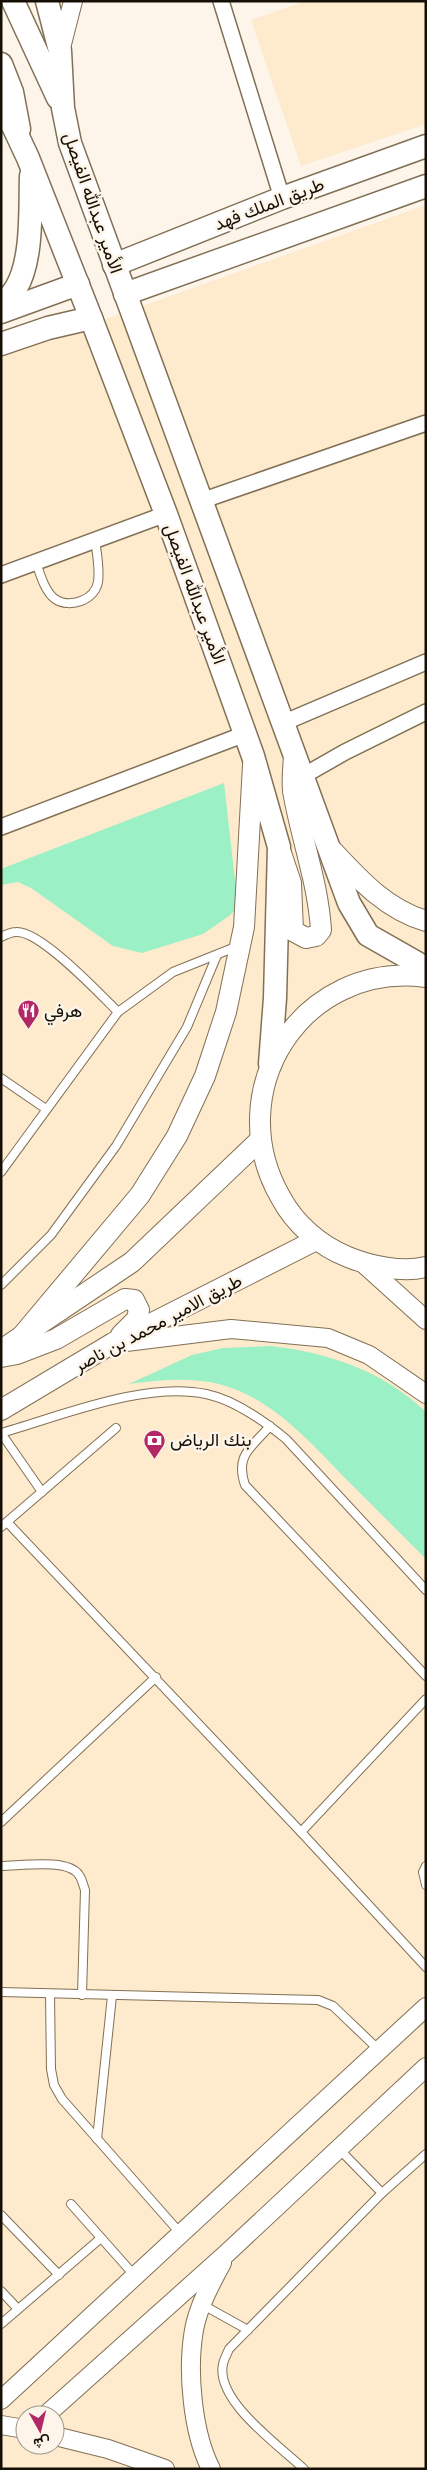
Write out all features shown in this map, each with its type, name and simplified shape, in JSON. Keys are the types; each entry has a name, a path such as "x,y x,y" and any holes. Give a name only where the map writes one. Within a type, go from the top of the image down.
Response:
{"main road":[{"path":"13,1 62,108"},
{"path":"47,1 60,51 62,108"},
{"path":"1,64 12,92 31,175 29,235 24,264 17,287 1,307"},
{"name":"الأمير عبدالله الفيصل","path":"62,108 70,143 349,903 368,936 426,968"},
{"path":"1,109 24,150"},
{"name":"طريق الملك فهد","path":"114,264 282,198 426,146"},
{"name":"الأمير عبدالله الفيصل","path":"24,150 78,284 166,514 253,756 279,847 275,998 270,1064"},
{"name":"طريق الملك فهد","path":"125,294 192,268 426,186"},
{"path":"177,239 173,247 175,260 183,267 192,268"},
{"path":"1,312 78,284"},
{"path":"43,296 50,302 54,310 53,320 48,328"},
{"path":"1,344 48,328 91,318"},
{"path":"279,847 291,883 293,931 306,938 316,936 321,930 321,918 315,881 293,790 294,752"},
{"path":"21,1337 140,1195 177,1136 208,1067 226,1012 244,927 253,756"},
{"path":"329,848 370,890 406,916 426,921"},
{"path":"426,977 406,975 364,981 325,999 293,1027 270,1064 260,1102 259,1141 270,1179 289,1212 316,1240 339,1254 364,1264 415,1270 426,1267"},
{"path":"1,1350 132,1262 259,1141"},
{"name":"طريق الامير محمد بن ناصر","path":"1,1410 113,1343 316,1240"},
{"path":"1,1357 17,1354 56,1340 125,1299 134,1300 139,1310 137,1319 113,1343"}],"street":[{"path":"60,51 73,1"},
{"path":"221,1 282,198"},
{"path":"201,501 426,423"},
{"path":"1,575 166,514"},
{"path":"283,723 426,662"},
{"path":"303,776 345,752 426,712"},
{"path":"1,827 245,734"},
{"path":"364,1264 426,1320"},
{"path":"113,1343 231,1329 328,1338 369,1355 426,1394"},
{"path":"4,2393 181,2234 426,2007"},
{"path":"57,2405 226,2254 426,2067"},
{"path":"211,2469 199,2432 190,2383 194,2329 226,2254"},
{"path":"1,2424 15,2427"},
{"path":"65,2438 108,2449 165,2469"}],"lane":[{"path":"36,562 46,587 55,599 68,604 87,599 95,593 98,583 95,540"},
{"path":"1,937 16,932 37,938 93,986 118,1012"},
{"path":"1,1172 118,1012 173,972 240,946"},
{"path":"1,1285 51,1235 116,1146 187,1027 217,955"},
{"path":"1,1078 46,1109"},
{"path":"42,1492 1,1433 133,1395 176,1391 207,1394 232,1403 270,1426 286,1439 426,1590"},
{"path":"270,1426 242,1458 240,1472 245,1485 426,1676"},
{"path":"116,1428 4,1524 156,1678 426,1967"},
{"path":"1,1822 156,1678"},
{"path":"301,1832 426,1699"},
{"path":"1,1866 51,1864 71,1867 79,1875 85,1890 82,1995"},
{"path":"426,1866 423,1872 426,1885"},
{"path":"1,1992 318,2000 332,2006 379,2050"},
{"path":"50,1994 51,2069 54,2085 62,2099 181,2234"},
{"path":"98,2139 112,1996"},
{"path":"339,2149 382,2193"},
{"path":"304,2469 245,2414 230,2397 223,2365 229,2349 382,2193 426,2154"},
{"path":"71,2204 135,2276"},
{"path":"1,2215 59,2275"},
{"path":"1,2324 101,2238"},
{"path":"1,2291 18,2309"},
{"path":"203,2305 248,2330"}],"shaded area":[{"path":"306,1 426,1 426,124 301,166 251,20"},
{"path":"426,205 426,2469 1,2469 1,356"}],"green space":[{"path":"224,783 238,907 229,916 203,934 142,953 113,946 31,888 18,882 1,885 1,869"},
{"path":"271,1346 314,1353 354,1366 391,1385 426,1412 426,1559 303,1436 273,1410 256,1399 219,1384 197,1380 152,1381 129,1384 192,1355 223,1348"}],"place":[{"name":"هرفي","path":"28,1030"},
{"name":"بنك الرياض","path":"154,1459"}]}
